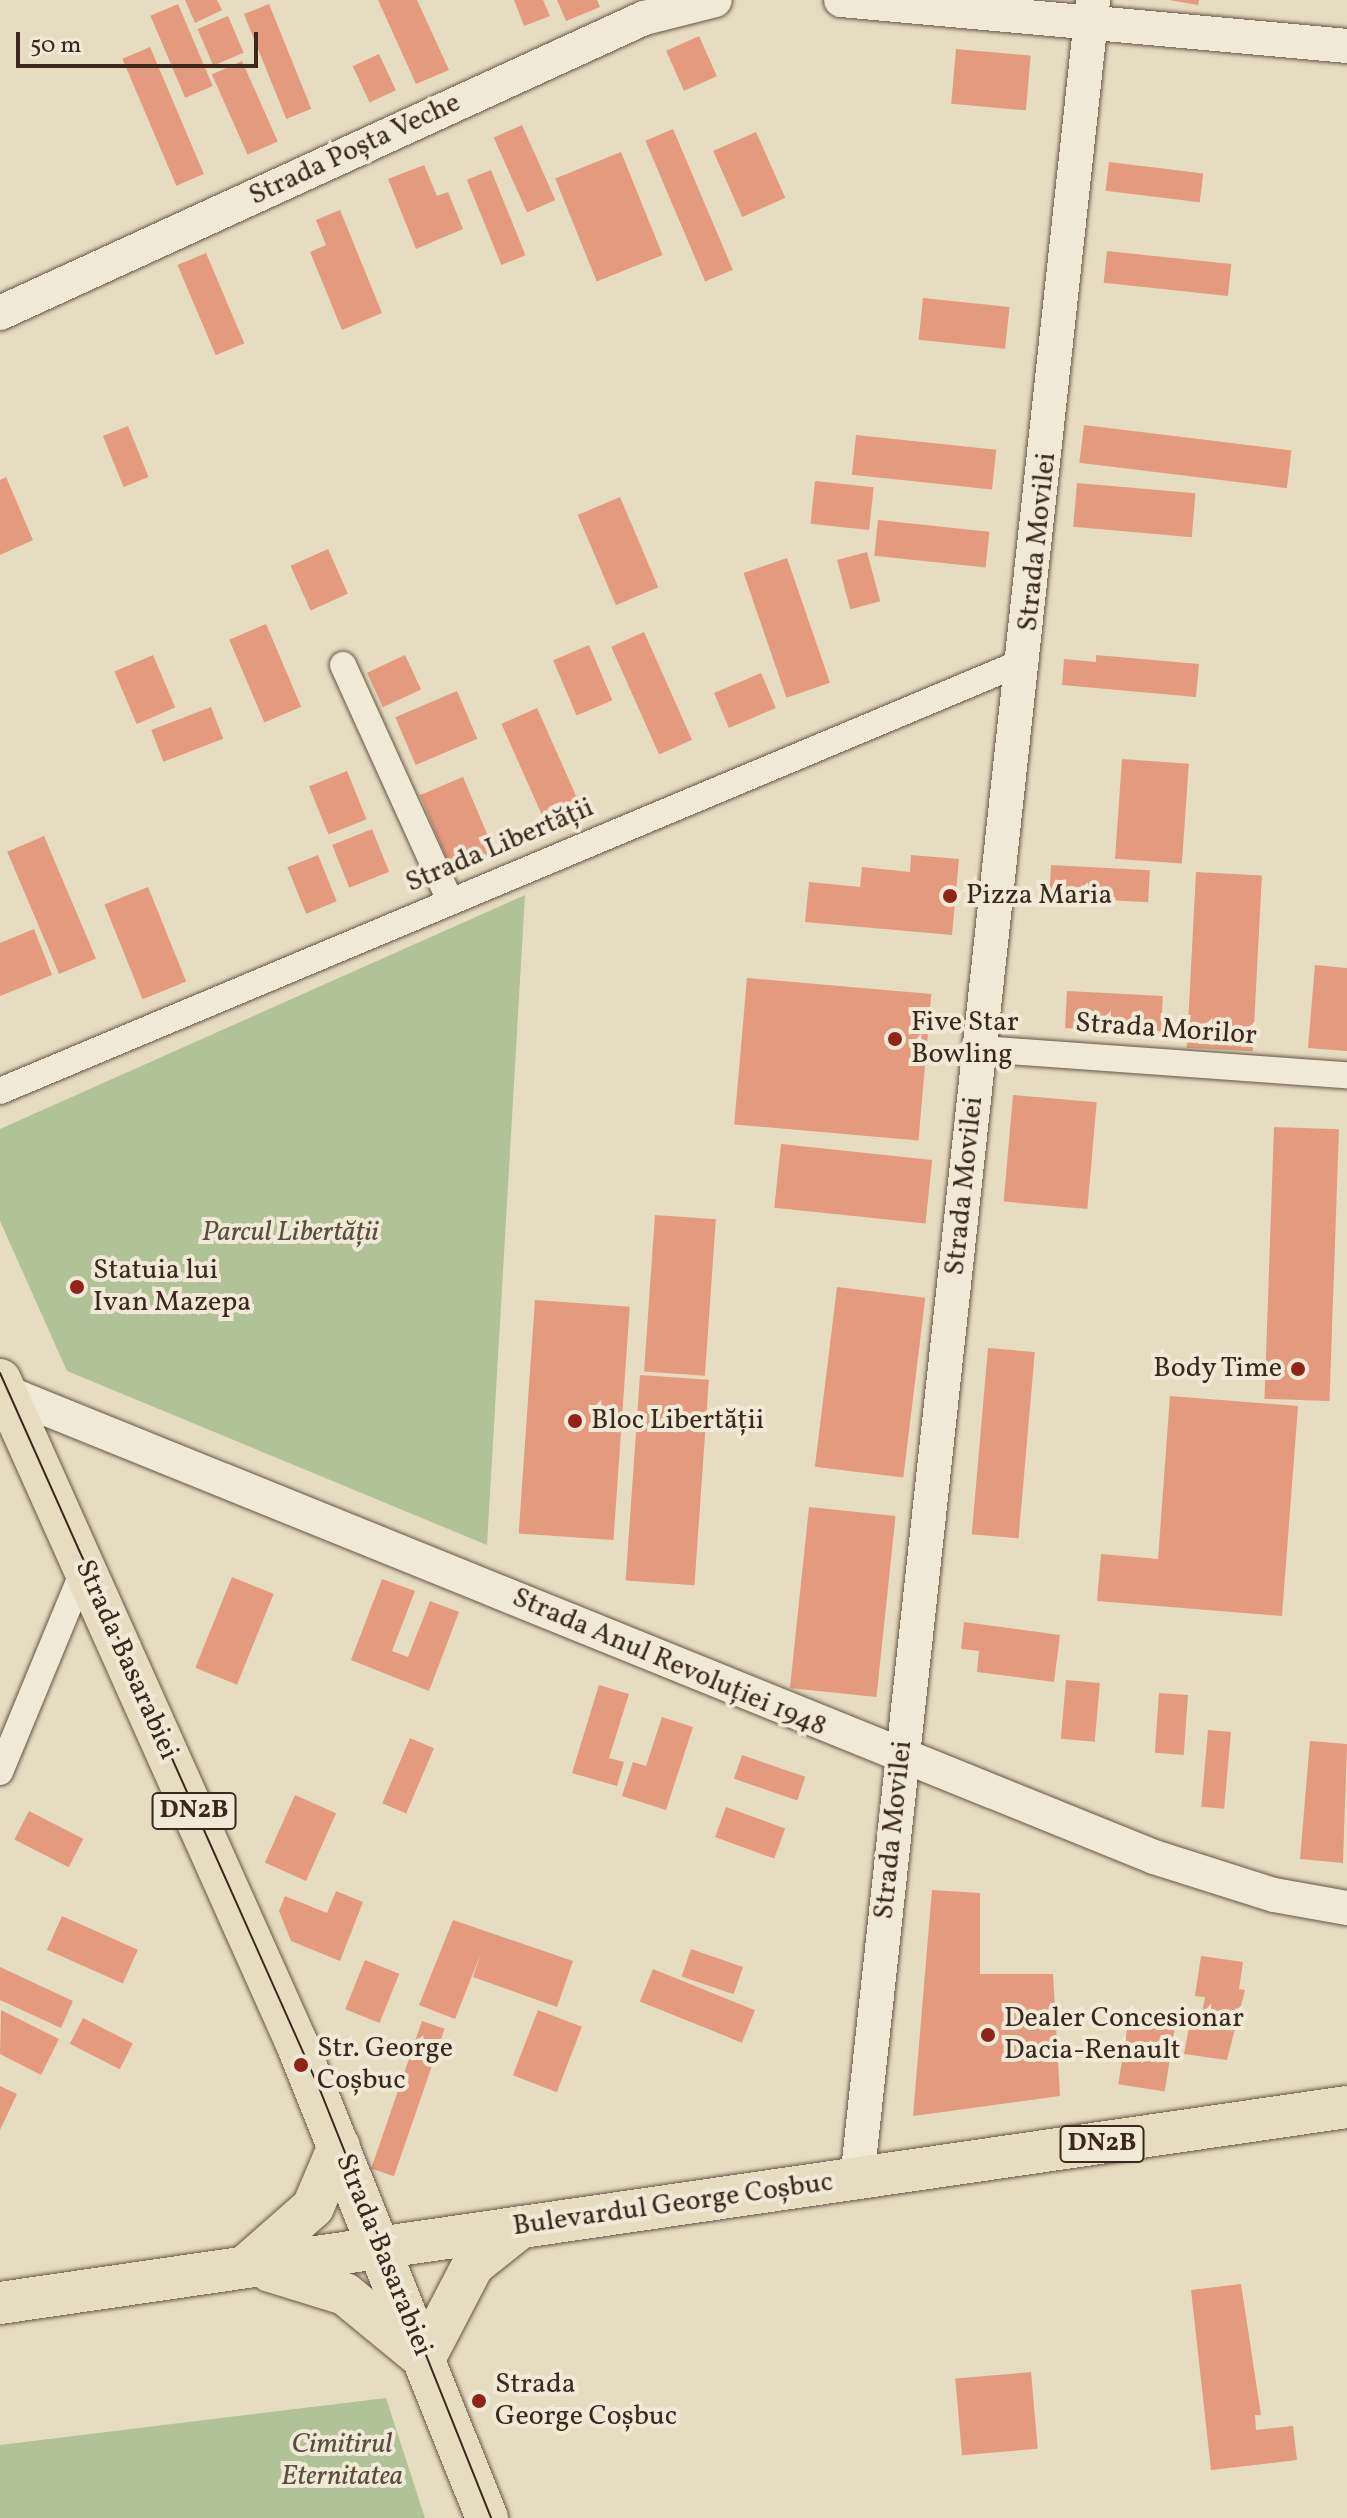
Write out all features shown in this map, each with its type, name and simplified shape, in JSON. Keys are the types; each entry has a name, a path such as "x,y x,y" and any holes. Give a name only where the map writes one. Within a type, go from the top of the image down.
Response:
{"main road":[{"name":"Strada Basarabiei","path":"2,1388 85,1567 339,2146 487,2518"},
{"name":"Bulevardul George Coșbuc","path":"0,2303 1347,2107"},
{"path":"245,2267 313,2207 339,2146"},
{"path":"245,2267 345,2294 424,2359 473,2265 522,2226"}],"street":[{"name":"Strada Poșta Veche","path":"0,313 644,18 715,0"},
{"path":"841,0 1092,10 1347,46"},
{"name":"Strada Movilei","path":"857,2180 1025,661 1092,10"},
{"name":"Strada Libertății","path":"0,1091 1025,661"},
{"path":"343,665 450,901"},
{"name":"Strada Morilor","path":"980,1049 1347,1075"},
{"name":"Strada Anul Revoluției 1948","path":"2,1388 902,1760 1154,1857 1274,1895 1347,1908"},
{"path":"0,1772 85,1567"}],"green space":[{"name":"Parcul Libertății","path":"525,895 487,1545 67,1371 0,1221 0,1129"},
{"name":"Cimitirul Eternitatea","path":"386,2398 425,2518 0,2518 0,2445"}],"building":[{"path":"185,0 217,0 222,10 195,23"},
{"path":"378,0 417,0 449,70 416,84"},
{"path":"514,0 543,0 550,16 524,26"},
{"path":"557,0 597,0 600,7 566,21"},
{"path":"1169,0 1199,0 1198,5"},
{"path":"178,4 213,86 185,98 150,16"},
{"path":"269,4 311,109 286,119 244,14"},
{"path":"228,16 244,53 213,66 198,29"},
{"path":"699,36 717,76 684,91 666,51"},
{"path":"150,47 204,174 176,186 122,59"},
{"path":"956,49 1031,56 1026,110 951,104"},
{"path":"379,54 396,90 370,103 353,66"},
{"path":"242,61 278,141 248,155 212,74"},
{"path":"522,125 555,200 527,213 494,138"},
{"path":"673,129 733,270 705,282 645,141"},
{"path":"756,132 785,198 742,217 713,151"},
{"path":"621,152 663,255 597,282 555,179"},
{"path":"1109,162 1203,174 1200,202 1105,191"},
{"path":"424,165 437,196 448,192 463,229 416,249 388,179"},
{"path":"491,170 525,255 501,265 467,180"},
{"path":"340,210 382,313 342,330 310,252 326,245 316,220"},
{"path":"1107,251 1231,264 1228,296 1104,283"},
{"path":"206,253 244,343 216,355 177,265"},
{"path":"923,298 1010,307 1005,349 919,340"},
{"path":"1084,425 1291,450 1287,488 1079,463"},
{"path":"128,426 149,477 124,487 103,436"},
{"path":"856,435 996,450 992,490 852,475"},
{"path":"6,477 33,540 0,555 0,480"},
{"path":"815,481 874,487 869,530 811,524"},
{"path":"1077,483 1196,493 1192,537 1073,527"},
{"path":"620,497 658,587 616,605 578,515"},
{"path":"878,520 989,532 986,568 874,556"},
{"path":"328,549 348,594 310,610 291,566"},
{"path":"867,552 880,601 850,609 837,560"},
{"path":"787,558 830,683 786,698 744,573"},
{"path":"266,624 301,707 264,722 229,640"},
{"path":"644,632 692,740 659,754 611,647"},
{"path":"589,645 612,700 577,715 553,660"},
{"path":"153,655 175,707 137,724 114,671"},
{"path":"405,655 421,689 383,707 367,673"},
{"path":"1096,655 1199,664 1196,697 1062,685 1064,659 1096,662"},
{"path":"761,673 776,708 729,728 714,693"},
{"path":"457,691 477,739 416,765 395,717"},
{"path":"211,707 223,739 163,762 151,730"},
{"path":"537,708 578,801 543,817 501,724"},
{"path":"1122,759 1189,764 1182,863 1115,859"},
{"path":"347,771 366,819 328,835 309,786"},
{"path":"463,777 495,852 452,871 420,795"},
{"path":"372,829 389,872 349,888 332,845"},
{"path":"44,836 96,958 59,974 7,852"},
{"path":"318,855 337,901 306,914 287,867"},
{"path":"911,855 959,859 952,935 805,922 809,882 860,887 862,867 910,872"},
{"path":"1051,865 1150,870 1148,902 1049,897"},
{"path":"1196,872 1262,875 1253,1051 1187,1048"},
{"path":"148,887 186,982 143,999 104,905"},
{"path":"34,929 52,975 0,996 0,943"},
{"path":"1315,965 1347,968 1347,1051 1308,1048"},
{"path":"747,978 931,994 918,1141 734,1124"},
{"path":"1067,991 1163,996 1161,1033 1065,1028"},
{"path":"1013,1095 1097,1102 1087,1209 1004,1202"},
{"path":"1274,1127 1339,1129 1329,1401 1265,1399"},
{"path":"781,1144 932,1160 925,1224 774,1208"},
{"path":"655,1215 716,1219 705,1376 644,1372"},
{"path":"837,1287 925,1298 903,1477 815,1467"},
{"name":"Bloc Libertății","path":"535,1300 630,1307 613,1540 519,1533"},
{"path":"988,1348 1035,1352 1019,1538 972,1534"},
{"path":"640,1375 709,1380 694,1585 626,1580"},
{"path":"1170,1396 1298,1406 1282,1616 1097,1601 1101,1554 1158,1559"},
{"path":"809,1507 896,1516 876,1697 790,1688"},
{"path":"232,1577 274,1594 237,1685 195,1668"},
{"path":"382,1579 415,1591 392,1651 408,1657 430,1601 459,1612 429,1691 351,1660"},
{"path":"964,1622 1060,1635 1054,1682 977,1672 979,1651 961,1649"},
{"path":"1066,1680 1100,1683 1095,1742 1061,1739"},
{"path":"599,1685 629,1694 609,1758 624,1762 617,1786 572,1773"},
{"path":"1159,1693 1188,1695 1184,1755 1155,1753"},
{"path":"662,1717 693,1727 666,1810 622,1796 633,1762 646,1766"},
{"path":"1208,1730 1231,1732 1224,1809 1201,1807"},
{"path":"410,1738 434,1748 406,1814 382,1803"},
{"path":"1310,1741 1347,1744 1343,1863 1300,1859"},
{"path":"742,1755 805,1777 797,1800 734,1779"},
{"path":"295,1795 336,1813 306,1881 265,1863"},
{"path":"726,1807 785,1829 774,1859 715,1837"},
{"path":"29,1811 83,1839 69,1867 14,1840"},
{"name":"Dealer Concesionar Dacia-Renault","path":"932,1890 980,1893 980,1974 1053,1974 1060,2096 913,2116"},
{"path":"336,1891 363,1902 340,1961 291,1941 279,1911 285,1896 327,1913"},
{"path":"62,1916 138,1950 123,1984 47,1950"},
{"path":"453,1920 573,1961 557,2007 473,1977 481,1953 455,2019 419,2005"},
{"path":"691,1949 743,1967 734,1994 682,1976"},
{"path":"1201,1956 1243,1962 1239,1989 1245,1990 1227,2060 1184,2054 1190,2021 1200,2023 1205,1997 1195,1996"},
{"path":"365,1960 399,1974 379,2023 345,2009"},
{"path":"0,1967 73,2001 61,2028 0,2000"},
{"path":"653,1969 755,2010 742,2043 640,2001"},
{"path":"1,2010 59,2039 41,2075 0,2054"},
{"path":"538,2010 582,2027 557,2092 513,2075"},
{"path":"83,2018 133,2043 120,2069 70,2044"},
{"path":"422,2021 445,2029 394,2176 371,2169"},
{"path":"1128,2023 1174,2030 1165,2092 1118,2084"},
{"path":"0,2086 17,2094 0,2130"},
{"path":"1241,2284 1261,2415 1255,2415 1256,2430 1293,2426 1297,2460 1211,2470 1191,2290"},
{"path":"1031,2372 1038,2449 962,2455 955,2379"}],"tram line":[{"path":"0,1373 320,2090 491,2518"}],"place":[{"name":"Pizza Maria","path":"950,896"},
{"name":"Five Star Bowling","path":"895,1039"},
{"name":"Statuia lui Ivan Mazepa","path":"77,1287"},
{"name":"Body Time","path":"1298,1369"},
{"name":"Bloc Libertății","path":"575,1421"},
{"name":"Dealer Concesionar Dacia-Renault","path":"988,2035"},
{"name":"Str. George Coșbuc","path":"301,2065"},
{"name":"Strada George Coșbuc","path":"479,2401"}]}
